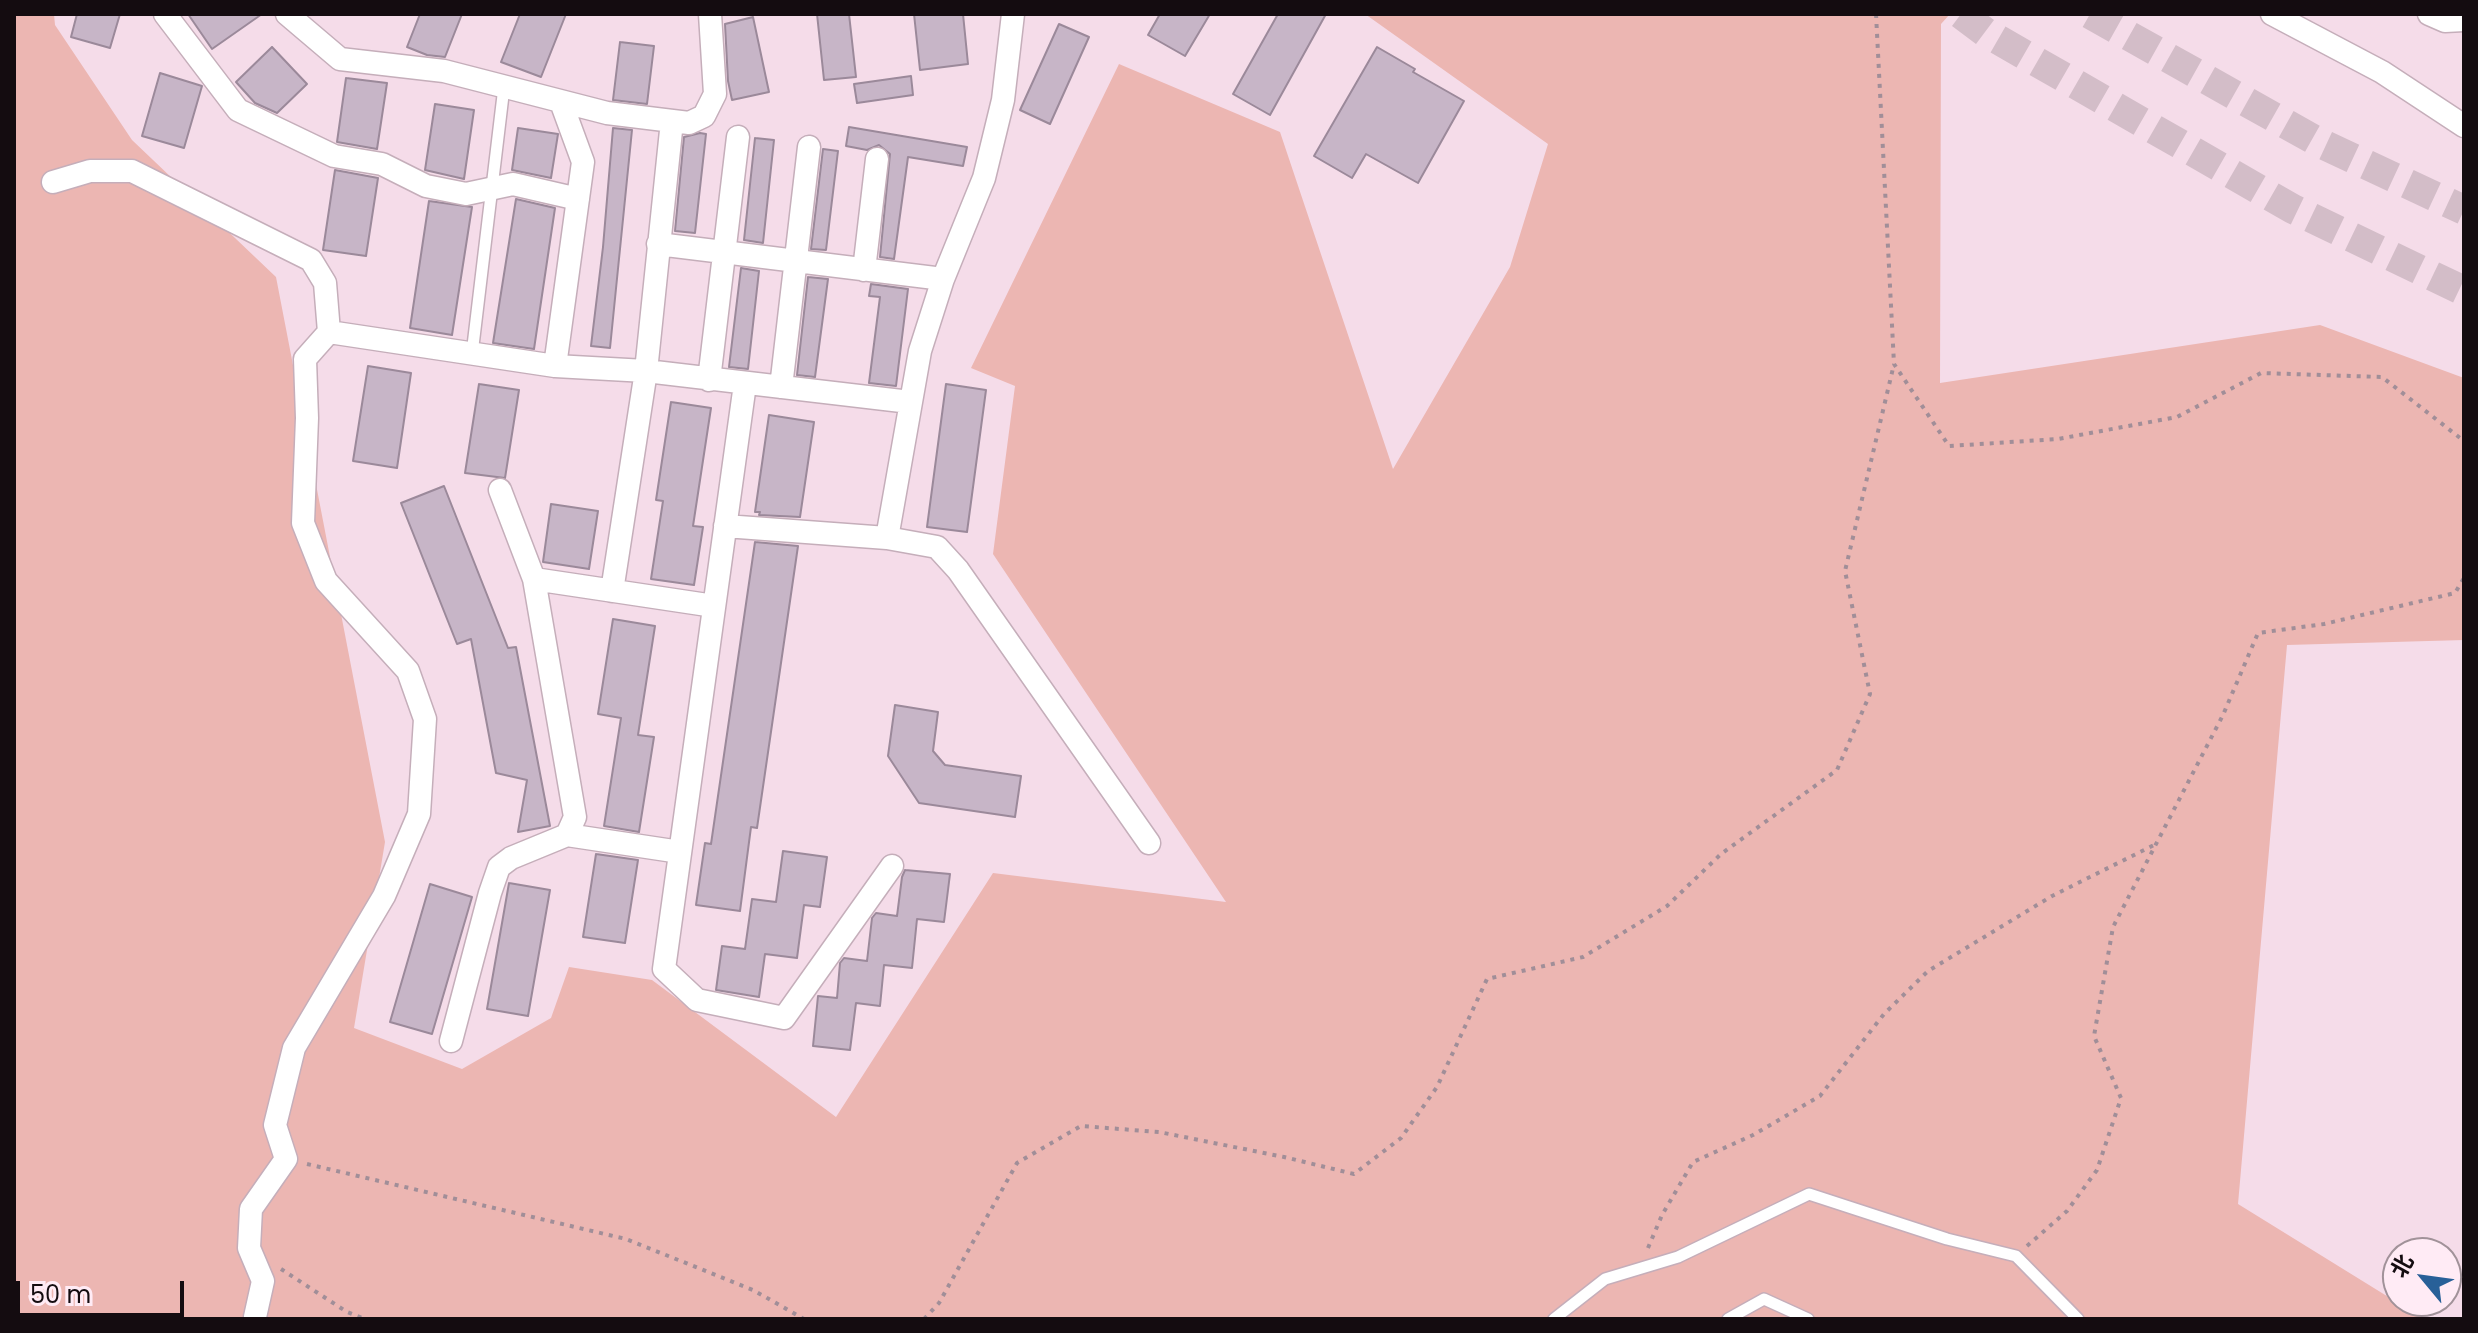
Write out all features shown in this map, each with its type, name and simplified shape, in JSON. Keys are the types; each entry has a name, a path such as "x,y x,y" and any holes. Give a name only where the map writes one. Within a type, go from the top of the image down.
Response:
{"street":[{"path":"165,14 238,110 334,156 382,164 426,186 466,194 513,184 578,199"},
{"path":"287,14 340,59 444,71 607,113 689,123 704,116 715,94 710,14"},
{"path":"887,538 920,351 943,279 984,178 1003,100 1013,14"},
{"path":"2272,14 2382,72 2464,126"},
{"path":"2429,14 2445,21 2464,20"},
{"path":"555,366 583,162 561,102"},
{"path":"612,591 646,371 672,121"},
{"path":"709,380 738,137"},
{"path":"781,387 809,147"},
{"path":"864,270 877,159"},
{"path":"53,182 90,171 132,171 311,260 325,283 329,332 305,359 307,418 303,523 326,581 408,671 425,719 419,814 384,896 294,1048 275,1125 286,1159 251,1209 249,1248 263,1281 255,1317"},
{"path":"658,244 943,279"},
{"path":"329,332 555,366 646,371 910,402"},
{"path":"745,384 664,969 697,1000 784,1018 892,866"},
{"path":"500,490 534,579 575,817 567,835"},
{"path":"725,526 887,538 937,547 958,570 1149,843"},
{"path":"534,579 714,606"},
{"path":"451,1041 499,867 511,858 567,835 680,852"}],"lane":[{"path":"472,354 504,87"},
{"path":"1554,1319 1605,1279 1678,1257 1809,1194 1947,1239 2016,1256 2078,1319"},
{"path":"1728,1319 1764,1299 1808,1319"}],"path":[{"path":"924,1319 939,1303 1017,1163 1081,1126 1159,1132 1354,1174 1401,1138 1437,1087 1487,979 1583,957 1667,906 1721,854 1837,770 1870,694 1845,571 1894,364 1876,14"},
{"path":"1894,364 1949,446 2058,439 2177,417 2261,373 2382,377 2464,441"},
{"path":"2016,1256 2067,1211 2097,1170 2121,1098 2094,1036 2113,927 2223,715 2258,633 2324,624 2455,593 2464,578"},
{"path":"1639,1269 1662,1215 1693,1162 1753,1135 1820,1096 1884,1014 1928,971 2052,896 2158,842"},
{"path":"286,1159 626,1239 753,1290 804,1319"},
{"path":"249,1248 347,1312 365,1319"}],"shaded area":[{"path":"14,14 54,14 55,25 132,140 276,277 385,842 354,1028 462,1069 551,1018 569,967 652,980 836,1117 993,873 1226,902 993,554 1015,386 971,368 1119,64 1280,132 1393,469 1510,267 1548,144 1365,14 1950,14 1941,24 1940,383 2320,325 2464,378 2464,640 2287,645 2238,1204 2382,1293 2382,1317 2424,1319 14,1319"}],"building":[{"path":"77,14 120,14 110,48 71,37"},
{"path":"188,14 262,14 212,49"},
{"path":"420,14 462,14 445,57 427,55 407,47"},
{"path":"520,14 566,14 541,77 501,62"},
{"path":"817,14 849,14 856,77 824,80"},
{"path":"914,14 963,14 968,64 920,70"},
{"path":"1160,14 1210,14 1185,56 1148,35"},
{"path":"1278,14 1326,14 1270,115 1233,94"},
{"path":"753,17 769,92 732,100 725,24"},
{"path":"1059,24 1089,37 1050,124 1020,110"},
{"path":"620,42 654,46 647,104 613,100"},
{"path":"272,47 307,84 277,113 255,103 236,82"},
{"path":"1377,47 1464,101 1418,183 1366,154 1352,178 1314,156"},
{"path":"160,73 202,86 184,148 142,136"},
{"path":"911,76 913,95 857,103 854,84"},
{"path":"346,78 387,83 377,149 337,142"},
{"path":"435,104 474,110 464,179 425,170"},
{"path":"849,127 967,147 963,166 908,157 894,259 880,257 890,154 879,145 867,150 846,146"},
{"path":"518,128 558,134 551,178 512,170"},
{"path":"613,128 632,130 610,348 591,346"},
{"path":"706,134 695,233 675,231 684,137"},
{"path":"755,138 774,140 763,243 744,240"},
{"path":"823,149 838,151 826,250 811,249"},
{"path":"335,170 378,178 366,256 323,250"},
{"path":"516,199 555,208 534,349 493,343"},
{"path":"429,201 472,207 452,335 410,328"},
{"path":"741,268 759,271 748,369 729,367"},
{"path":"808,277 828,279 815,377 797,375"},
{"path":"871,284 908,289 896,386 869,383 880,297 869,296"},
{"path":"368,366 411,373 397,468 353,461"},
{"path":"479,384 519,390 505,478 465,473"},
{"path":"946,384 986,390 967,532 927,527"},
{"path":"671,402 711,408 693,526 703,527 694,585 651,579 663,501 656,500"},
{"path":"769,415 814,422 800,517 759,515 760,512 755,512"},
{"path":"444,486 508,648 516,647 550,826 518,832 527,780 496,773 471,639 457,644 401,503"},
{"path":"551,504 598,511 589,569 543,562"},
{"path":"755,542 798,546 757,828 751,827 740,911 696,905 705,843 711,844"},
{"path":"613,619 655,626 638,735 654,737 639,832 604,826 621,718 598,714"},
{"path":"895,705 938,712 933,751 945,765 1021,776 1015,817 919,803 888,756"},
{"path":"783,851 827,857 820,907 804,905 797,958 765,954 759,997 716,990 722,946 745,949 752,899 776,902"},
{"path":"596,854 638,860 625,943 583,937"},
{"path":"905,870 950,874 944,922 917,919 912,968 884,965 880,1006 856,1003 850,1050 813,1046 818,996 837,998 840,963 844,958 867,961 872,918 876,913 897,916"},
{"path":"509,883 550,890 528,1016 487,1009"},
{"path":"430,884 472,897 432,1034 390,1022"}],"tunnel":[{"path":"1961,14 1985,32 2293,209 2464,291"},
{"path":"2090,14 2320,143 2464,210"}]}
